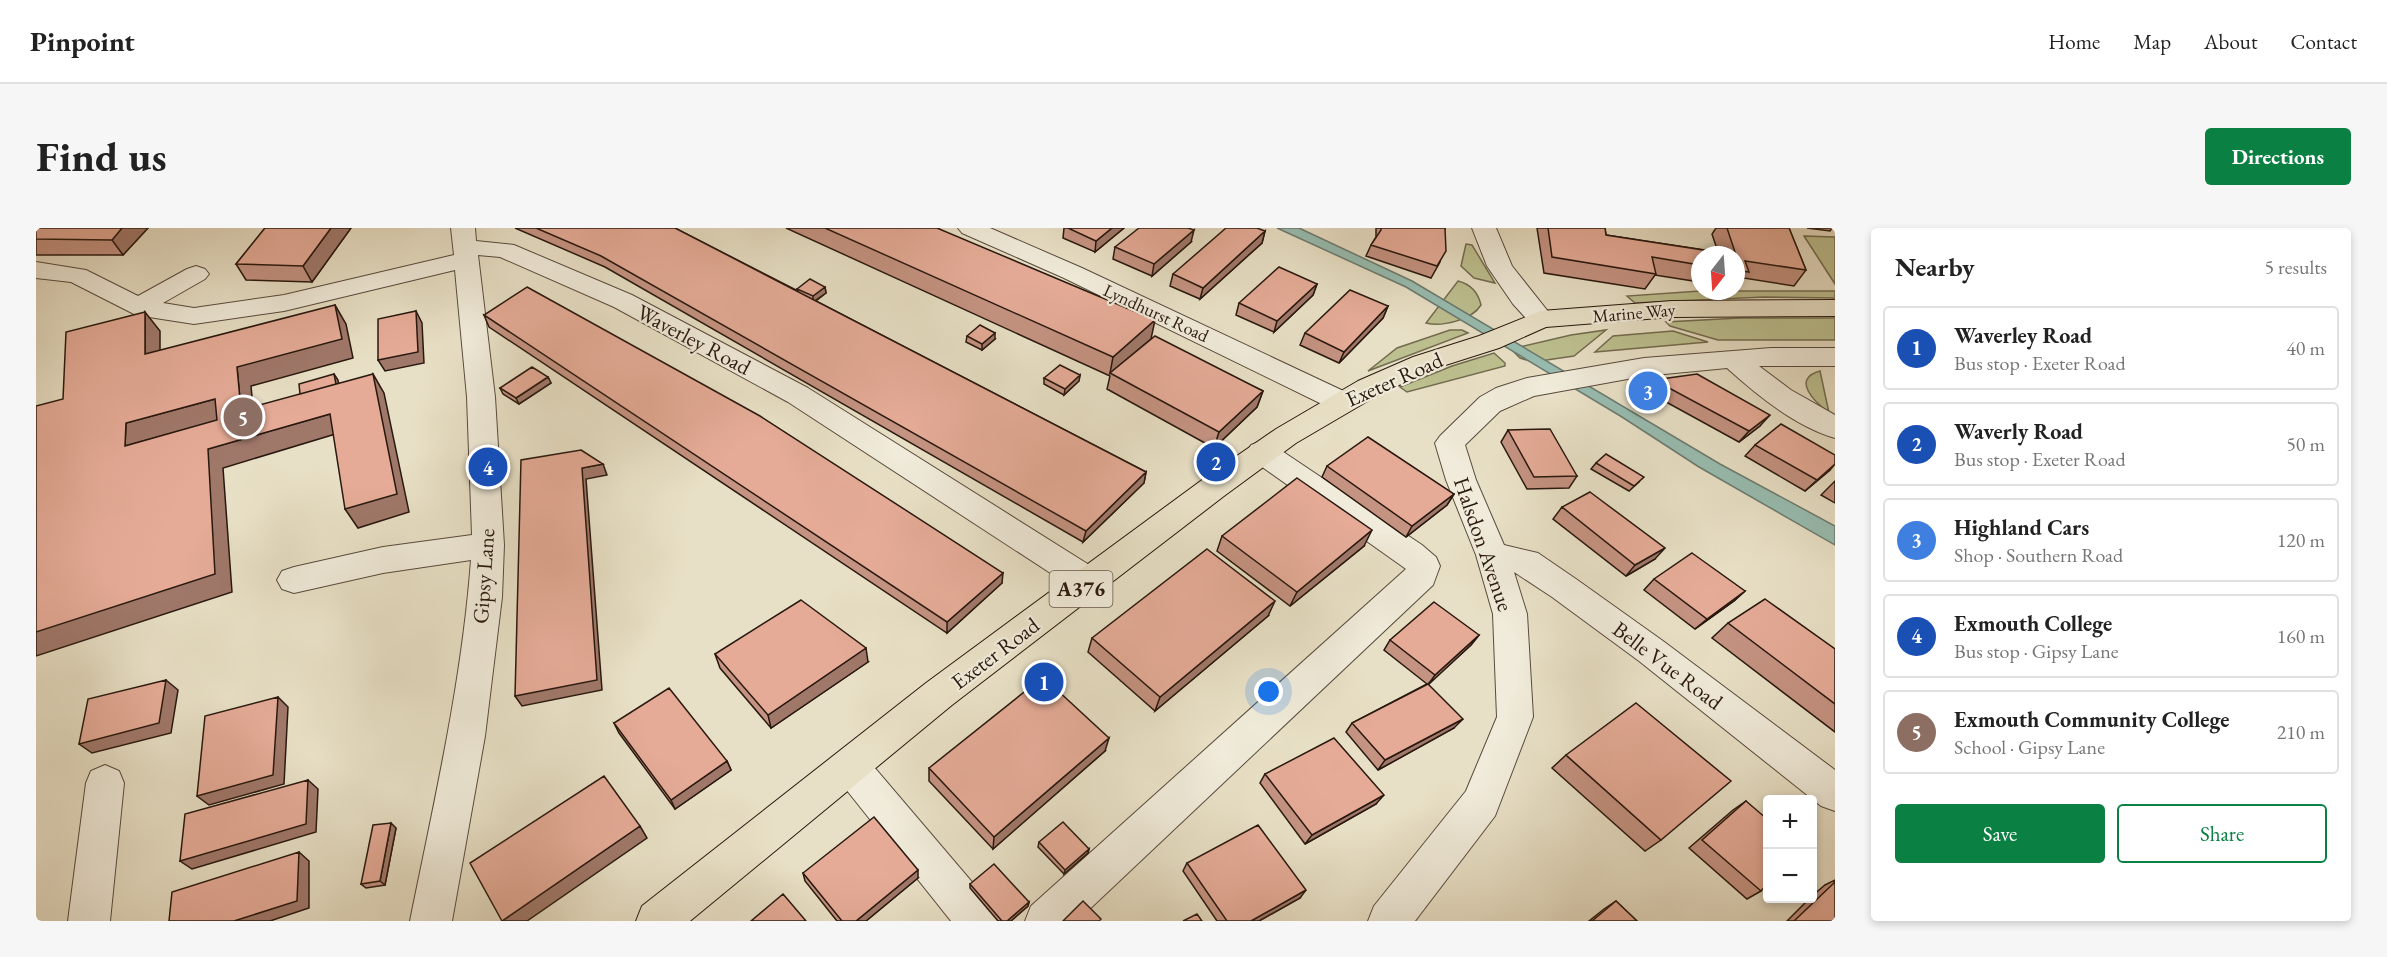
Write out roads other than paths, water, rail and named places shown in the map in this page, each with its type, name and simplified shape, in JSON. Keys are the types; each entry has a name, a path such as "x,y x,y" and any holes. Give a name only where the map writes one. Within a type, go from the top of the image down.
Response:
{"highway":[{"name":"Marine Way","path":"1541,320 1672,309 1835,308"},
{"name":"Exeter Road","path":"657,921 939,694 1262,452 1342,402 1424,363 1489,342 1541,320"}],"street":[{"name":"Lyndhurst Road","path":"970,228 1073,273 1342,402"},
{"path":"1484,228 1490,251 1504,275 1517,294 1541,320"},
{"name":"Waverley Road","path":"36,270 77,275 145,309 194,316 284,303 464,245 504,250 623,301 798,395 1090,582"},
{"name":"Gipsy Lane","path":"431,921 466,736 485,597 488,545 481,397 464,245"},
{"path":"139,306 196,274"},
{"path":"1733,358 1835,357"},
{"path":"1733,358 1761,383 1798,409 1835,428"},
{"name":"Halsdon Avenue","path":"1389,921 1481,804 1515,717 1510,614 1492,555 1461,480 1450,443 1471,420 1499,399 1545,384 1630,368 1733,358"},
{"path":"1046,921 1421,576 1424,566 1411,554 1262,452"},
{"path":"294,580 383,560 488,545"},
{"name":"Belle Vue Road","path":"1492,555 1526,562 1545,575 1651,651 1835,793"},
{"path":"850,766 974,917 980,921"},
{"path":"89,921 105,783"}],"water":[{"path":"1277,228 1299,228 1412,281 1720,464 1835,526 1835,545 1699,467 1622,417 1406,287"}],"place":[{"name":"Highland Cars","path":"1648,391"},
{"name":"Exmouth Community College","path":"243,417"},
{"name":"Waverly Road","path":"1216,462"},
{"name":"Exmouth College","path":"488,467"},
{"name":"Waverley Road","path":"1044,682"}]}
